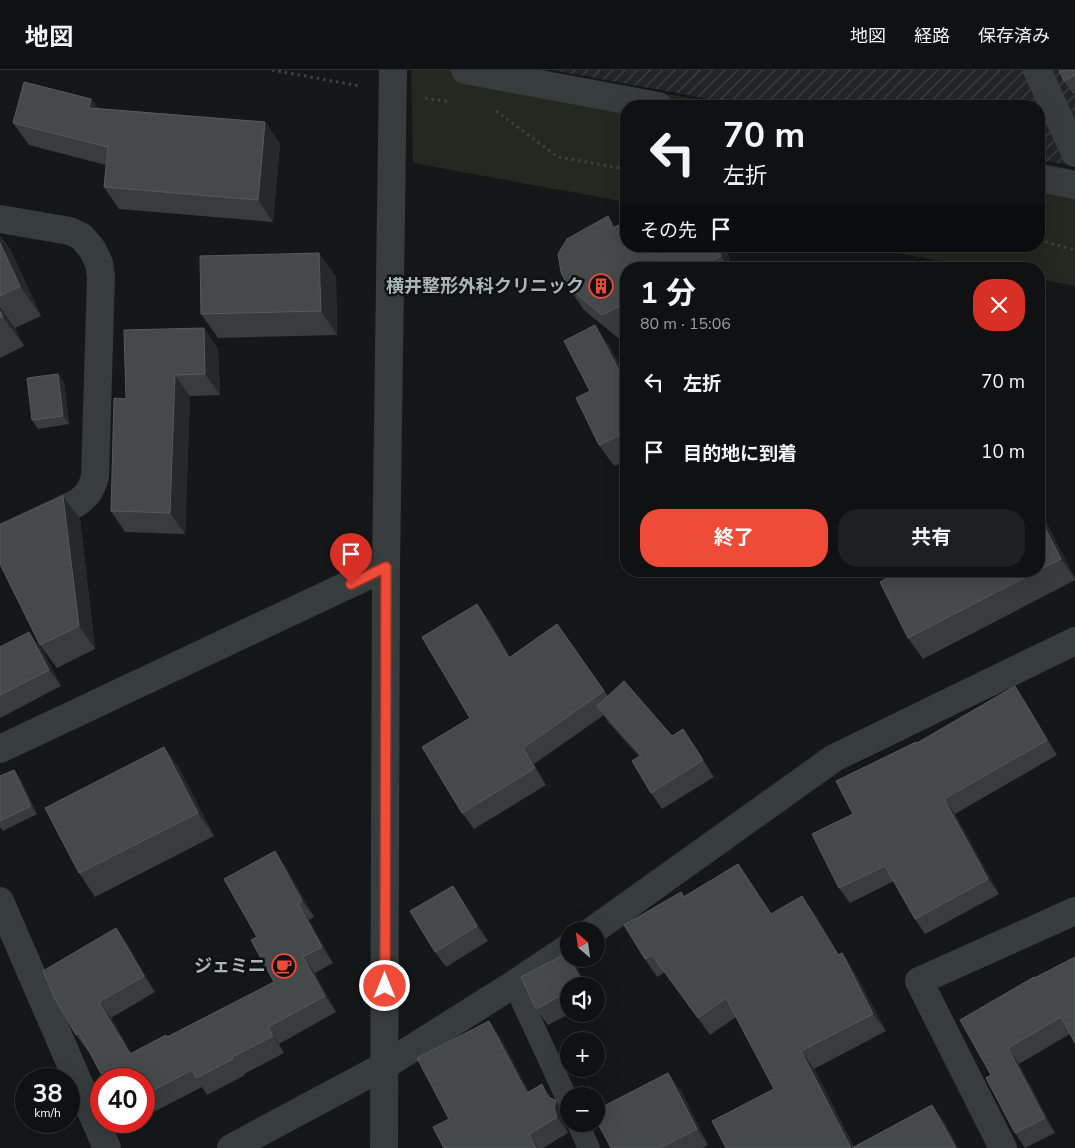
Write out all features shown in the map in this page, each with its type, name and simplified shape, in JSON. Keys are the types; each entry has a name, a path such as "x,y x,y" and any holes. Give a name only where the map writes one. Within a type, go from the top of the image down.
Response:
{"street":[{"path":"465,70 626,100"},
{"path":"1037,70 1075,152"},
{"path":"384,1148 386,567 392,81"},
{"path":"1045,179 1075,184"},
{"path":"0,219 70,231 82,237 92,249 99,262 101,277 95,477 91,489 77,503 0,539"},
{"path":"0,749 386,567"},
{"path":"605,922 834,758 1075,641"},
{"path":"0,901 107,1148"},
{"path":"1003,1148 919,982 1075,911"},
{"path":"231,1148 384,1066 560,953"}],"lane":[{"path":"514,984 562,1087"},
{"path":"582,1132 589,1148"}],"path":[{"path":"272,70 392,81 457,103"},
{"path":"494,110 558,157 620,168"},
{"path":"1045,242 1075,250"}],"shaded area":[{"path":"411,70 535,70 699,100 620,100 620,201 413,163"},
{"path":"552,70 1075,70 1075,166 1045,161 1045,100 714,100"},
{"path":"1045,164 1075,170 1075,286 1045,280 1045,262 945,262 893,252 1045,252"}],"building":[{"path":"1059,70 1075,70 1075,75 1064,81"},
{"path":"24,82 91,99 89,108 265,122 258,200 104,187 108,147 13,123"},
{"path":"608,216 613,228 620,224 620,252 719,252 721,256 709,262 620,262 620,306 602,315 568,287 561,272 558,254 567,239"},
{"path":"0,243 20,286 0,296"},
{"path":"319,253 321,311 201,314 200,256"},
{"path":"595,325 620,372 620,435 599,445 576,398 590,391 564,341"},
{"path":"204,328 205,374 175,375 170,513 111,511 114,398 126,399 124,330"},
{"path":"58,374 63,416 32,420 27,378"},
{"path":"63,496 79,626 40,645 0,564 0,525"},
{"path":"1045,528 1061,559 1045,567"},
{"path":"889,577 1025,577 908,638 880,582"},
{"path":"477,604 509,658 557,624 604,691 523,748 535,768 462,813 422,747 470,718 422,637"},
{"path":"29,632 49,670 0,695 0,647"},
{"path":"624,681 672,736 683,729 703,760 651,793 632,761 641,755 597,706"},
{"path":"1015,686 1047,740 944,799 988,879 915,919 885,866 839,888 812,834 853,814 836,781 917,743"},
{"path":"164,747 198,813 79,873 45,808"},
{"path":"14,770 31,806 0,821 0,776"},
{"path":"275,851 302,901 298,903 322,947 303,957 325,996 268,1027 273,1036 196,1078 192,1070 155,1089 155,1068 98,1068 79,1033 76,1035 55,999 43,971 116,928 144,976 99,1002 130,1054 166,1035 167,1037 274,982 251,940 257,937 224,879"},
{"path":"738,864 771,914 802,896 838,955 842,953 873,1014 801,1051 851,1148 726,1148 712,1121 774,1089 726,998 698,1018 652,955 645,959 624,925 681,892 684,897"},
{"path":"453,886 477,926 435,952 410,911"},
{"path":"560,957 560,968 575,968 579,977 560,977 560,996 536,1009 521,977"},
{"path":"1075,957 1075,1043 1061,1017 1008,1048 1045,1118 1015,1133 986,1078 991,1075 960,1020 1034,977"},
{"path":"489,1021 527,1093 542,1084 550,1098 556,1101 554,1107 557,1117 529,1134 536,1148 444,1148 433,1127 449,1119 417,1058"},
{"path":"668,1073 697,1129 660,1148 611,1148 602,1132 605,1132 605,1105"},
{"path":"932,1105 956,1148 852,1148"}],"place":[{"name":"横井整形外科クリニック","path":"601,286"},
{"name":"ジェミニ","path":"284,966"}],"route":[{"path":"351,584 386,567 385,986"}]}
